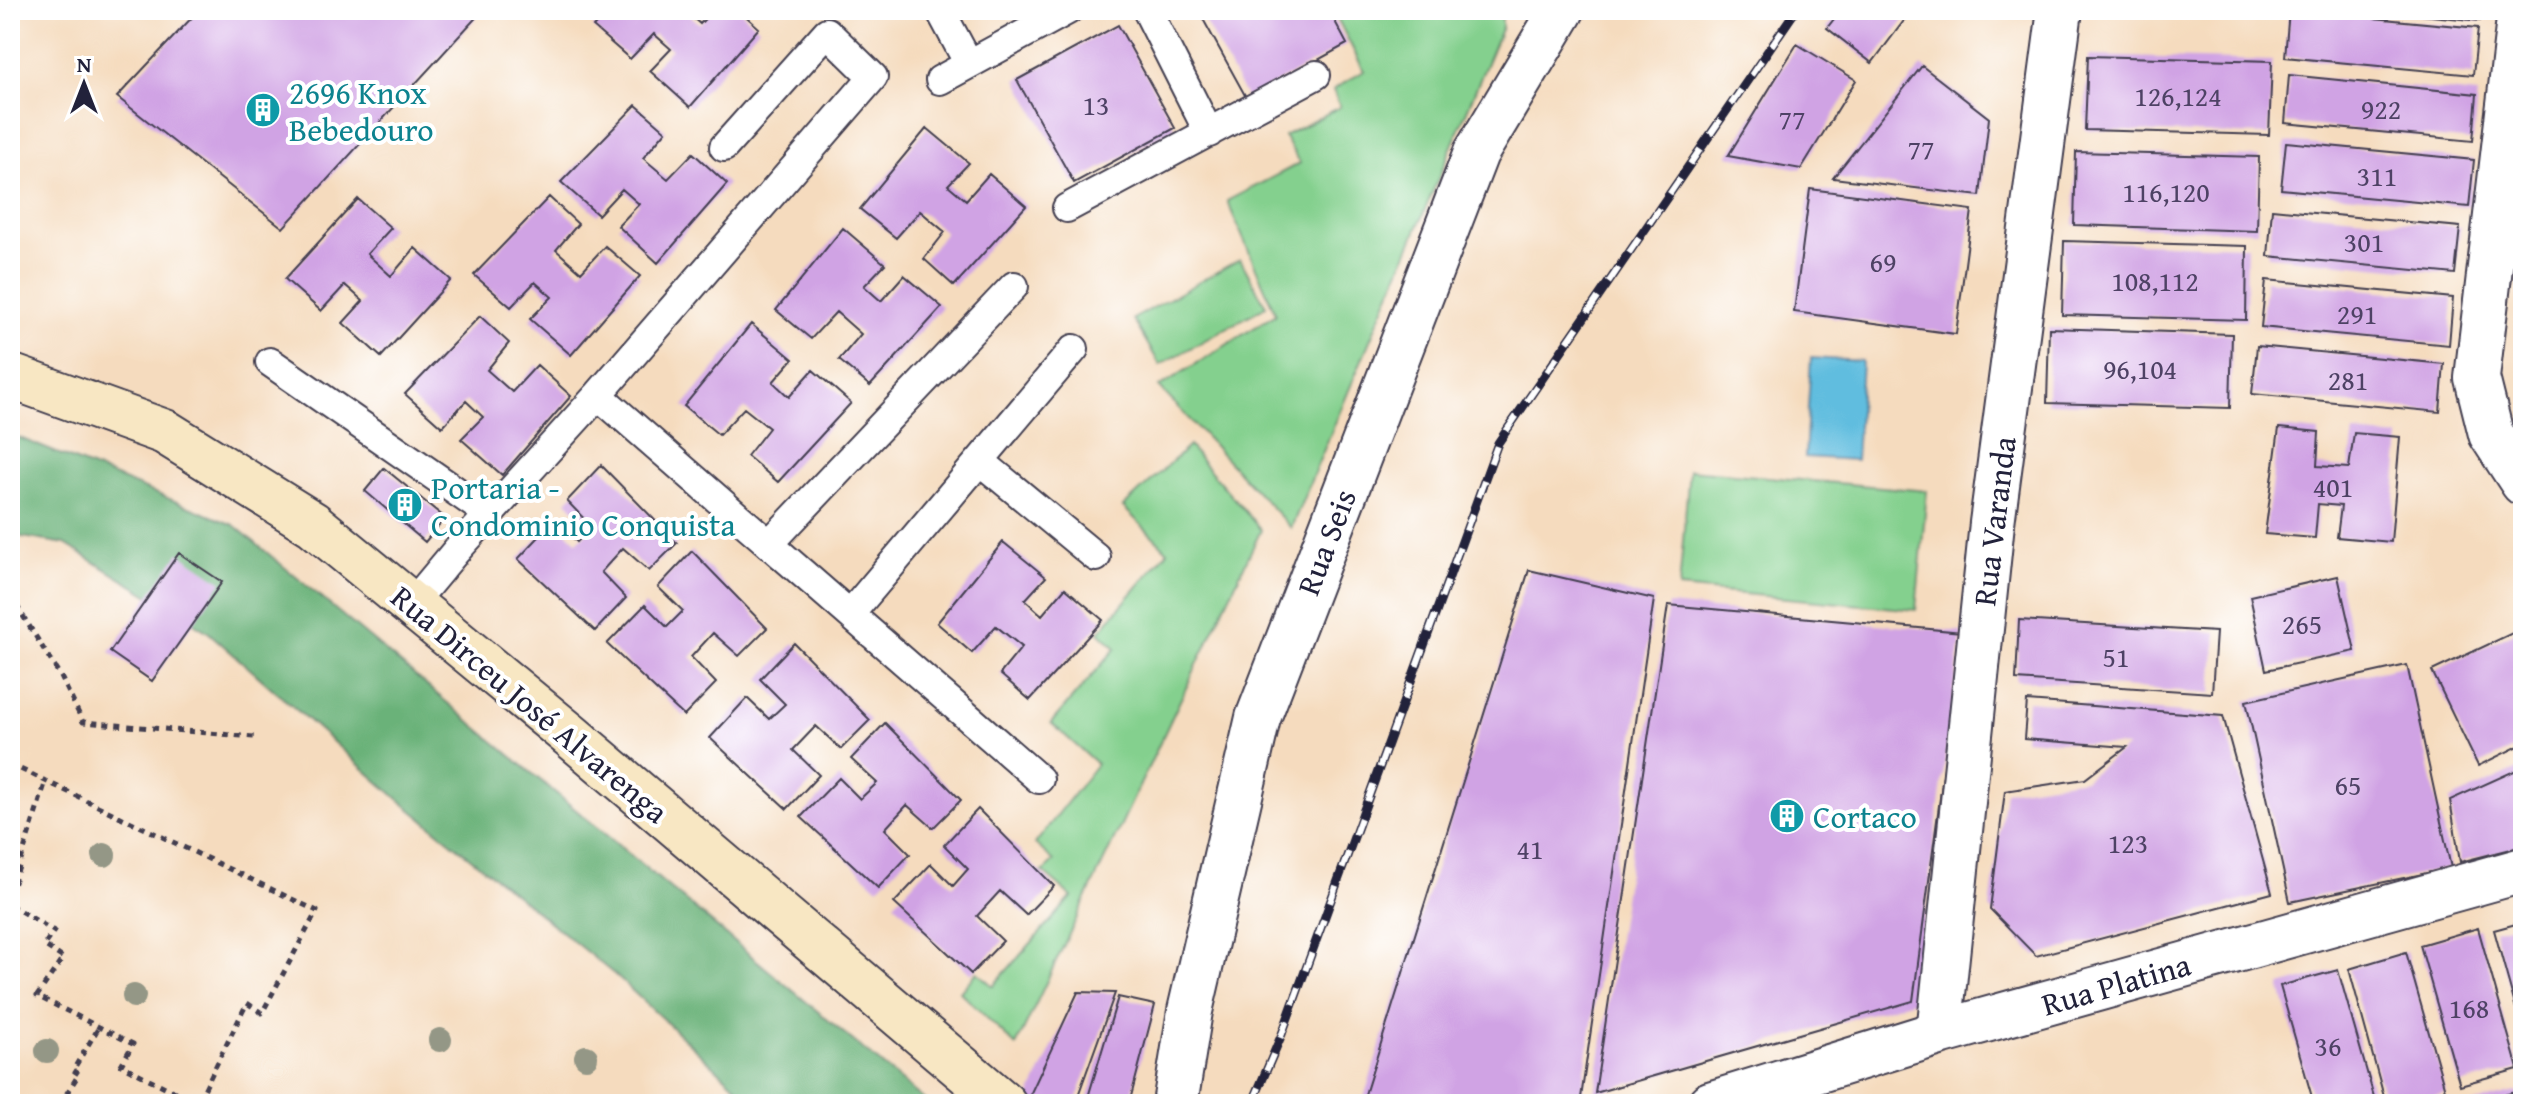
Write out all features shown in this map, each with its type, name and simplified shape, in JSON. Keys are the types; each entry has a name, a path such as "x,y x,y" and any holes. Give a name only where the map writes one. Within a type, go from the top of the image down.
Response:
{"main road":[{"name":"Rua Dirceu José Alvarenga","path":"10,376 165,432 313,524 571,736 1004,1104"}],"street":[{"name":"Rua Seis","path":"1175,1104 1190,1011 1258,718 1476,153 1562,10"},
{"name":"Rua Varanda","path":"1939,1033 1992,523 2060,10"},
{"path":"2520,10 2477,378 2491,434 2523,483"},
{"name":"Rua Platina","path":"1710,1104 1939,1033 2523,870"}],"lane":[{"path":"940,10 969,64"},
{"path":"1147,10 1209,133"},
{"path":"940,80 1056,13"},
{"path":"411,605 598,395 873,77 827,32 724,147"},
{"path":"1067,208 1316,75"},
{"path":"769,544 1014,286"},
{"path":"850,614 1074,349"},
{"path":"270,362 489,514"},
{"path":"598,395 1039,779"},
{"path":"980,461 1096,557"}],"path":[{"path":"10,595 61,677 83,722 254,737"},
{"path":"10,764 317,911 262,1013 247,1003 197,1104 121,1065 133,1044 37,996 63,958 44,945 54,931 10,905"},
{"path":"10,895 46,781"},
{"path":"60,1104 79,1074 73,1070 99,1027"}],"green space":[{"path":"1333,10 1502,10 1502,27 1291,528 1159,387 1276,314 1227,201 1300,163 1284,136 1340,107 1333,90 1364,71"},
{"path":"1240,259 1266,306 1160,365 1133,319"},
{"path":"10,434 234,525 929,1104 755,1104 615,975 398,799 208,632 65,544 10,535"},
{"path":"1189,446 1261,530 1016,1046 960,992 977,972 993,986 1072,897 1043,872 1054,861 1035,844 1097,764 1051,723 1116,648 1099,632 1168,551 1123,507"},
{"path":"1689,470 1927,491 1916,610 1679,588"}],"water":[{"path":"1811,358 1862,361 1856,460 1805,457"}],"building":[{"name":"2696 Knox Bebedouro","path":"199,10 483,10 283,228 117,97"},
{"path":"609,10 684,10 700,24 713,10 739,10 759,28 690,107 650,71 671,49 654,34 630,59 593,27"},
{"path":"1198,10 1329,10 1347,44 1247,99"},
{"path":"1841,10 1912,10 1872,63 1827,28"},
{"path":"2289,10 2478,28 2473,75 2285,57"},
{"path":"2392,10 2481,10 2480,21"},
{"path":"1118,25 1175,128 1074,183 1017,80"},
{"path":"1797,44 1856,80 1801,169 1728,156"},
{"path":"2088,56 2272,61 2269,135 2085,130"},
{"path":"1922,66 1989,118 1980,196 1833,178"},
{"path":"2289,75 2477,94 2473,141 2285,123"},
{"path":"636,105 666,131 643,158 668,179 693,153 727,184 658,263 618,226 639,204 622,189 598,215 561,182"},
{"path":"927,128 969,163 948,185 966,200 989,174 1026,206 954,286 924,259 945,232 920,211 896,238 860,209"},
{"path":"2286,142 2474,160 2469,207 2281,189"},
{"path":"2076,152 2259,157 2257,231 2074,225"},
{"path":"1810,189 1972,210 1956,334 1794,312"},
{"path":"549,197 578,224 556,250 581,272 605,246 640,276 571,355 530,319 552,297 535,282 511,307 474,275"},
{"path":"358,199 391,228 367,254 391,276 415,248 451,280 381,357 343,323 363,301 345,285 321,311 285,279"},
{"path":"2272,209 2460,227 2455,274 2268,256"},
{"path":"843,228 885,264 864,286 881,301 904,275 942,307 870,386 839,360 861,334 836,312 811,339 776,310"},
{"path":"2064,241 2247,246 2246,320 2062,315"},
{"path":"2266,280 2453,298 2449,345 2261,327"},
{"path":"480,316 509,343 487,370 512,392 537,365 571,396 502,475 461,439 483,417 466,401 442,427 405,394"},
{"path":"751,324 793,359 773,382 789,397 813,370 851,403 778,482 747,456 769,428 744,408 719,435 684,406"},
{"path":"2049,328 2232,334 2230,408 2047,403"},
{"path":"2257,346 2444,364 2440,412 2252,394"},
{"path":"2279,428 2319,432 2317,466 2349,468 2354,433 2400,437 2391,542 2337,537 2341,506 2318,504 2315,538 2265,534"},
{"path":"601,465 677,543 649,571 623,548 601,572 626,598 595,631 518,559 555,520 577,542 592,527 567,501"},
{"name":"Portaria - Condominio Conquista","path":"384,468 445,518 425,542 365,491"},
{"path":"1003,542 1046,577 1025,600 1042,615 1065,588 1103,620 1030,700 1000,674 1022,647 996,626 972,653 937,623"},
{"path":"692,551 767,628 739,656 713,633 691,657 716,683 684,716 607,644 645,605 667,627 683,611 658,587"},
{"path":"179,553 222,582 152,681 110,652"},
{"path":"1529,570 1654,599 1581,1098 1562,1104 1362,1104"},
{"path":"2338,576 2355,651 2266,670 2250,596"},
{"name":"Cortaco","path":"1668,605 1962,632 1913,1001 1595,1093"},
{"path":"2019,620 2216,632 2212,693 2016,680"},
{"path":"2523,628 2523,744 2478,766 2432,671"},
{"path":"794,643 870,720 841,749 816,726 793,750 819,775 787,809 710,738 747,698 769,719 785,704 760,679"},
{"path":"2407,665 2451,868 2290,902 2246,701"},
{"path":"2027,701 2223,716 2272,893 2036,956 1990,909 2005,791 2085,779 2127,747 2024,739"},
{"path":"885,723 961,800 933,828 907,805 885,829 910,854 878,888 801,817 839,778 860,799 877,783 851,759"},
{"path":"2523,767 2523,846 2460,862 2450,800"},
{"path":"978,809 1054,886 1026,915 1000,891 977,916 1003,941 971,974 894,903 931,864 953,886 968,869 944,845"},
{"path":"2523,922 2523,1030 2522,1030 2494,930"},
{"path":"2478,928 2518,1069 2460,1085 2420,945"},
{"path":"2406,952 2446,1093 2407,1104 2386,1104 2349,969"},
{"path":"2338,970 2376,1104 2314,1104 2280,986"},
{"path":"1078,992 1115,993 1075,1104 1033,1104 1028,1099"},
{"path":"1118,997 1155,1005 1129,1104 1086,1104"},
{"path":"2523,1090 2523,1104 2472,1104 2472,1103"}],"railway":[{"path":"1252,1104 1282,1034 1498,443 1796,10"}],"place":[{"name":"2696 Knox Bebedouro","path":"263,110"},
{"name":"Portaria - Condominio Conquista","path":"405,505"},
{"name":"Cortaco","path":"1787,816"}]}
